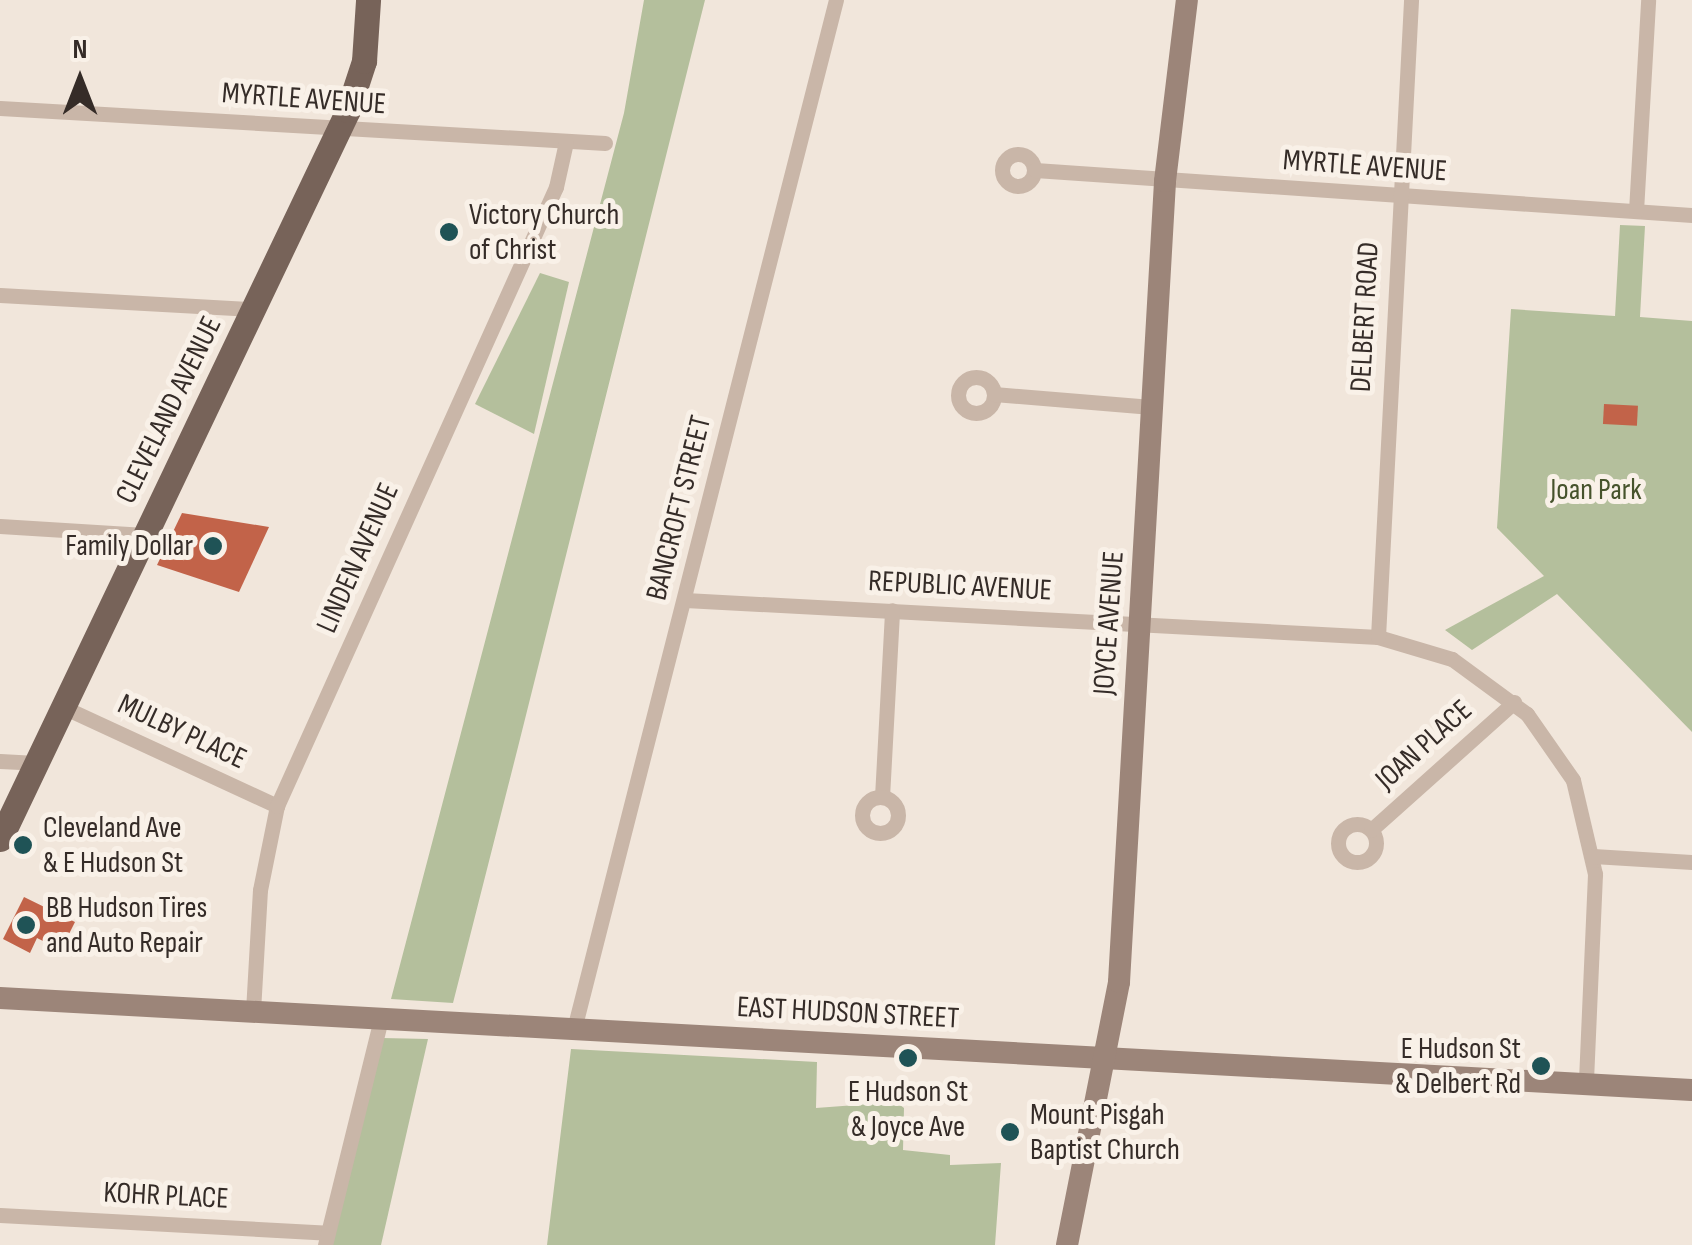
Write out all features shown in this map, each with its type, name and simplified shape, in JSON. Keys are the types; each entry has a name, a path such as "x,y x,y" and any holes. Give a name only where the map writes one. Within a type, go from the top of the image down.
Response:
{"main road":[{"name":"CLEVELAND AVENUE","path":"0,839 340,128 364,61 368,0"},
{"name":"JOYCE AVENUE","path":"1066,1245 1110,1057 1166,181 1187,0"},
{"name":"EAST HUDSON STREET","path":"0,998 1692,1090"}],"street":[{"name":"BANCROFT STREET","path":"574,1029 836,0"},
{"name":"DELBERT ROAD","path":"1378,637 1412,0"},
{"path":"1636,211 1648,0"},
{"name":"MYRTLE AVENUE","path":"0,108 605,143"},
{"name":"LINDEN AVENUE","path":"254,1011 260,890 278,806 556,187 566,142"},
{"name":"MYRTLE AVENUE","path":"1035,170 1692,214"},
{"path":"0,294 254,309"},
{"path":"994,394 1152,407"},
{"path":"0,526 145,535"},
{"name":"REPUBLIC AVENUE","path":"685,600 1378,637 1452,659 1514,702"},
{"path":"882,797 892,610"},
{"path":"1514,702 1573,780 1593,856 1586,1083"},
{"name":"JOAN PLACE","path":"1371,830 1514,702"},
{"name":"MULBY PLACE","path":"63,707 278,806"},
{"path":"0,761 36,763"},
{"path":"1593,856 1692,862"},
{"path":"326,1239 381,1018"},
{"name":"KOHR PLACE","path":"0,1215 326,1239"}],"green space":[{"path":"644,0 705,0 517,751 453,1003 391,999 624,113"},
{"name":"Joan Park","path":"1620,225 1645,226 1640,317 1692,321 1692,732 1557,594 1472,650 1445,630 1544,576 1497,528 1511,309 1615,316"},
{"path":"540,273 569,282 534,434 475,404"},
{"path":"382,1038 428,1039 381,1245 331,1245"},
{"path":"571,1049 817,1062 816,1108 896,1102 904,1108 903,1150 950,1155 950,1165 1001,1163 995,1245 547,1245"}],"building":[{"path":"1604,404 1638,406 1637,426 1603,424"},
{"name":"Family Dollar","path":"182,513 269,527 239,592 157,565"},
{"name":"BB Hudson Tires and Auto Repair","path":"24,897 75,922 61,950 37,938 30,953 3,939"}],"place":[{"name":"Victory Church of Christ","path":"449,232"},
{"name":"Family Dollar","path":"213,546"},
{"name":"Cleveland Ave & E Hudson St","path":"23,845"},
{"name":"BB Hudson Tires and Auto Repair","path":"26,925"},
{"name":"E Hudson St & Joyce Ave","path":"908,1058"},
{"name":"E Hudson St & Delbert Rd","path":"1541,1066"},
{"name":"Mount Pisgah Baptist Church","path":"1010,1132"}]}
